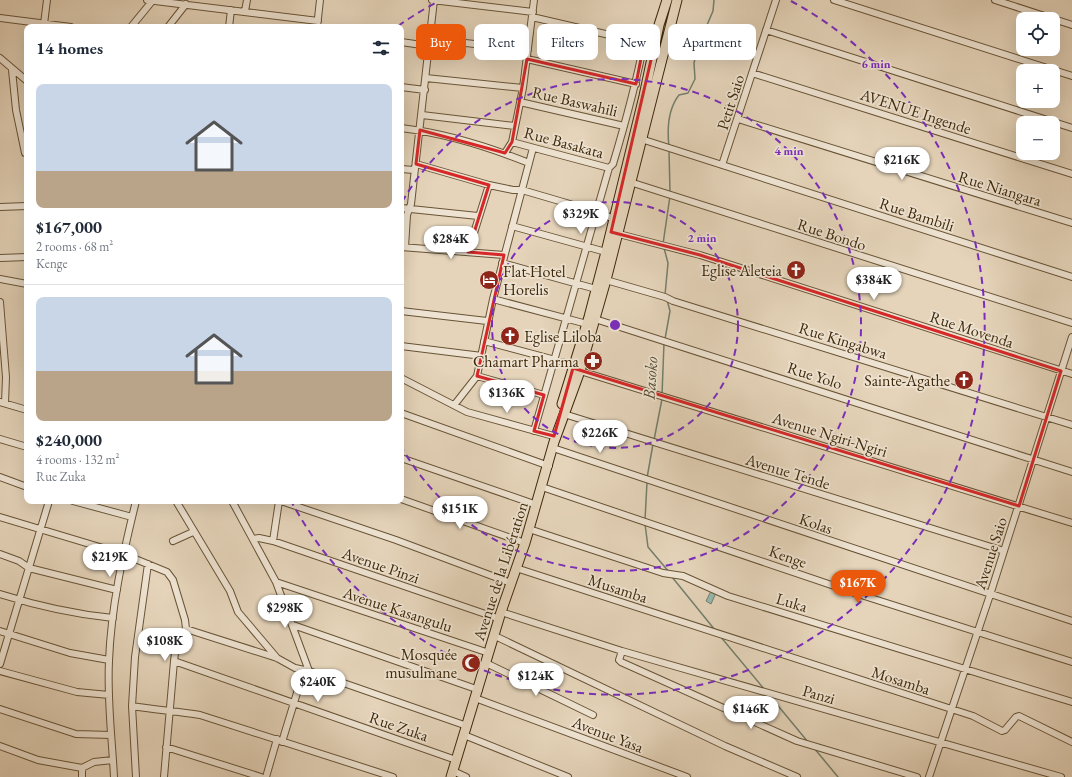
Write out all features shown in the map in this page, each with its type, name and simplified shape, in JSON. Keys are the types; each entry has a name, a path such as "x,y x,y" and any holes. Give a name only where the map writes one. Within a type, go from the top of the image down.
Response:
{"highway":[{"name":"Avenue de la Libération","path":"660,24 666,0"},
{"name":"Avenue de la Libération","path":"591,321 596,289 606,252 614,233 630,182 677,0"},
{"name":"Avenue de la Libération","path":"452,774 511,583 530,529 575,368 606,280 614,233 614,220 651,60"},
{"name":"Avenue de la Libération","path":"555,441 564,414 575,368"}],"street":[{"path":"0,18 44,24 47,0"},
{"path":"134,24 151,0 245,11 317,24 320,0"},
{"path":"245,11 247,0"},
{"path":"432,24 434,0 533,15 606,33"},
{"path":"529,43 534,0"},
{"name":"Petit Saio","path":"722,165 776,0"},
{"path":"834,0 1072,76"},
{"path":"995,0 1072,25"},
{"path":"170,24 186,4"},
{"path":"229,24 231,10"},
{"path":"766,30 1072,128"},
{"path":"404,42 416,44"},
{"path":"0,58 12,70 24,79"},
{"path":"529,59 636,84"},
{"path":"404,241 422,116 428,60"},
{"path":"505,153 512,142 527,60"},
{"path":"534,431 597,212 624,126 636,84 641,60"},
{"path":"12,70 16,110 24,144"},
{"name":"AVENUE Ingende","path":"752,73 1072,174"},
{"path":"426,78 523,88"},
{"path":"404,87 425,90"},
{"name":"Rue Baswahili","path":"520,102 624,126"},
{"path":"422,116 515,126"},
{"name":"Rue Niangara","path":"738,119 1072,223"},
{"path":"404,128 420,130 505,153 529,164"},
{"name":"Rue Bambili","path":"641,139 1072,277"},
{"name":"Rue Basakata","path":"512,142 610,168"},
{"path":"455,404 477,376 482,356 487,321 533,148"},
{"path":"404,169 415,167 489,185 513,190 522,190 597,212 614,220"},
{"name":"Rue Bondo","path":"630,182 1072,323"},
{"path":"468,252 478,216 489,185"},
{"path":"0,207 24,206"},
{"path":"404,210 409,212 478,216"},
{"path":"404,219 409,212"},
{"path":"512,226 606,252"},
{"name":"Rue Movenda","path":"614,233 707,258 1072,374"},
{"path":"404,247 504,256"},
{"path":"0,258 24,257"},
{"path":"502,263 596,289"},
{"path":"0,279 24,283"},
{"name":"Rue Kingabwa","path":"606,280 665,297 673,301 1072,425"},
{"name":"Rue Yolo","path":"493,299 567,319 591,321 1072,472"},
{"path":"0,302 1,342 6,377 2,403 24,409"},
{"path":"404,311 487,321"},
{"name":"Avenue Saio","path":"930,777 1019,506 1072,337"},
{"name":"Avenue Ngiri-Ngiri","path":"484,341 555,360 653,394 1072,523"},
{"path":"404,346 482,356"},
{"path":"477,376 544,395"},
{"name":"Kolas","path":"404,379 455,404 467,412 534,431 642,478 1072,621"},
{"path":"404,414 548,466"},
{"name":"Avenue Tende","path":"564,414 1004,551"},
{"path":"0,439 24,446"},
{"path":"404,459 537,505"},
{"path":"0,478 24,486"},
{"name":"Kenge","path":"542,487 855,593 1072,662"},
{"path":"404,500 525,543"},
{"path":"0,664 48,504"},
{"path":"84,504 132,517"},
{"path":"114,777 109,695 109,660 116,590 135,504"},
{"path":"178,504 193,532 230,590 238,612 277,658"},
{"path":"233,504 240,519 253,539 276,582 293,625 306,670 295,704 266,777"},
{"path":"273,540 279,504"},
{"path":"289,504 396,540 511,583"},
{"path":"0,517 140,560 167,572 173,580 185,620 186,629 176,646 164,777"},
{"name":"Luka","path":"530,529 663,573 683,576 728,596 1072,702"},
{"path":"173,541 193,532"},
{"name":"Avenue Pinzi","path":"253,539 259,538 273,540 501,615"},
{"path":"0,554 19,560 29,568 116,590"},
{"path":"136,777 132,706 136,649 148,564"},
{"name":"Musamba","path":"516,568 712,631"},
{"name":"Avenue Kasangulu","path":"276,582 489,653"},
{"path":"0,594 78,615 113,618"},
{"name":"Panzi","path":"501,615 1061,777"},
{"name":"Avenue Yasa","path":"293,625 477,694 687,777"},
{"path":"186,629 277,658 294,668 306,670 465,730 568,777"},
{"path":"0,631 70,653 109,660"},
{"name":"Mosamba","path":"712,631 973,716 1004,731 1016,717 1019,716 1072,742"},
{"path":"495,636 724,746 797,777"},
{"path":"622,650 619,660 620,662 785,735 917,777"},
{"name":"Rue Zuka","path":"174,661 456,760"},
{"path":"486,663 593,715"},
{"path":"0,670 78,692 109,695"},
{"path":"132,706 170,712 177,710 200,715 393,777"},
{"path":"0,709 76,734 111,735"},
{"path":"0,746 38,760 82,768 94,762 113,760"},
{"path":"166,747 261,777"},
{"path":"82,768 82,777"},
{"path":"452,774 466,777"}],"highlighted area":[{"path":"644,43 654,47 611,232 700,255 1061,371 1019,506 573,368 554,436 534,431 544,395 477,376 504,255 468,252 489,185 416,164 420,130 505,153 512,142 527,59 636,84"}],"water":[{"path":"711,591 716,593 711,604 706,601"}],"waterway":[{"name":"Basoko","path":"669,147 668,126 670,113 679,95 688,93 695,79 694,63 698,46 713,11 714,0"},
{"name":"Basoko","path":"669,150 670,193"},
{"name":"Basoko","path":"663,244 670,196"},
{"name":"Basoko","path":"664,248 668,263 665,295"},
{"name":"Basoko","path":"665,339 670,311 667,300"},
{"name":"Basoko","path":"662,395 664,343"},
{"name":"Basoko","path":"654,440 662,399"},
{"name":"Basoko","path":"647,478 653,444"},
{"name":"Basoko","path":"645,520 647,482"},
{"name":"Basoko","path":"645,524 648,547 669,572"},
{"name":"Basoko","path":"672,577 715,630"},
{"name":"Basoko","path":"720,636 765,690"},
{"name":"Basoko","path":"770,696 808,742"},
{"name":"Basoko","path":"814,748 838,777"}],"place":[{"name":"Eglise Aleteia","path":"796,270"},
{"name":"Flat Hotel Horelis","path":"489,280"},
{"name":"Eglise Liloba","path":"510,336"},
{"name":"Chamart Pharma","path":"593,361"},
{"name":"Sainte-Agathe","path":"964,380"},
{"name":"Mosquée musulmane","path":"471,663"}]}
